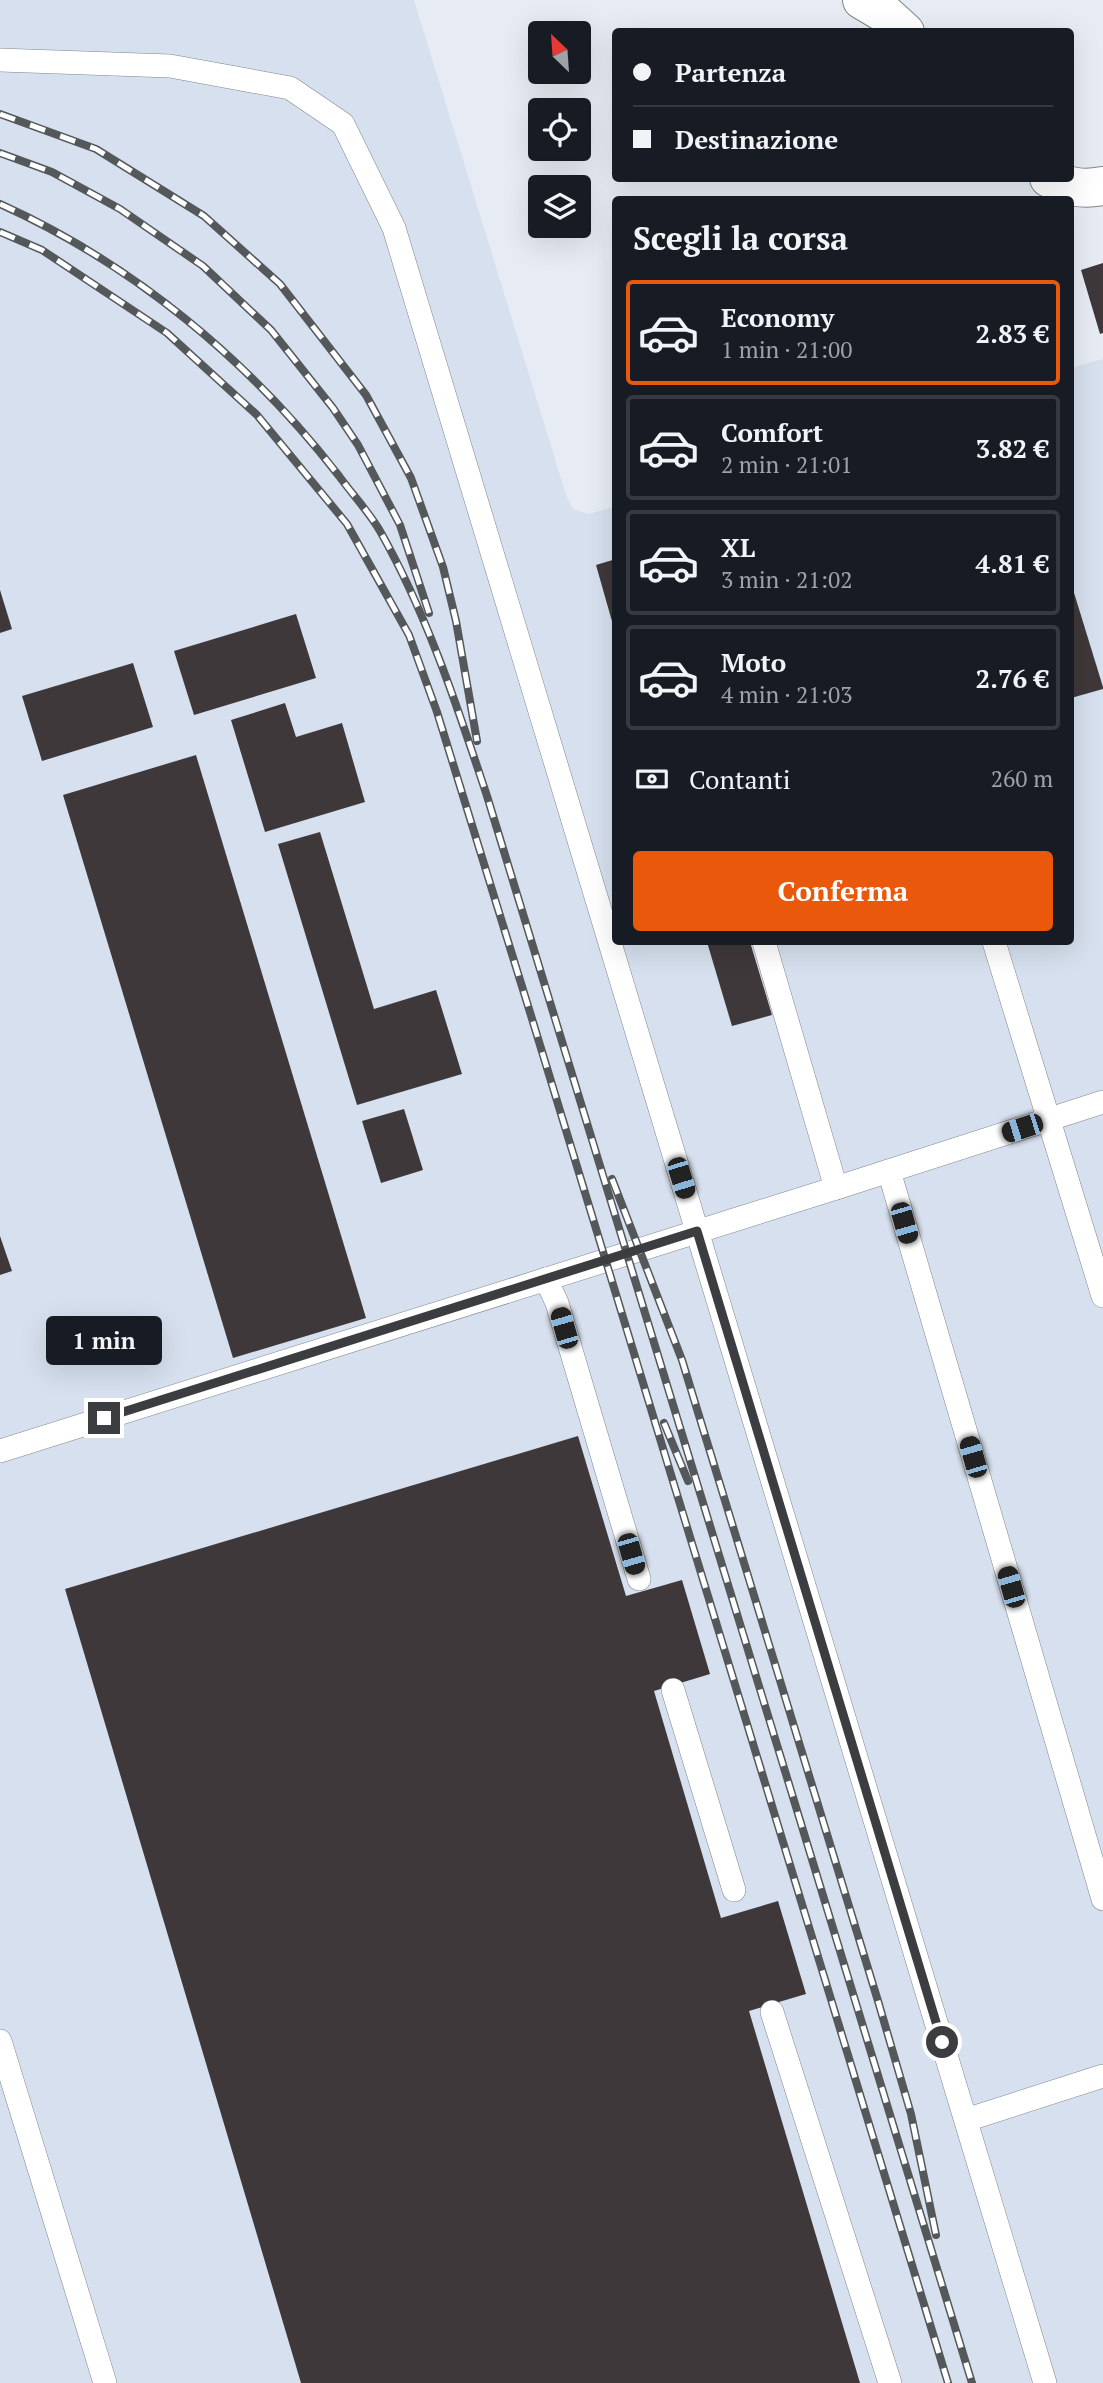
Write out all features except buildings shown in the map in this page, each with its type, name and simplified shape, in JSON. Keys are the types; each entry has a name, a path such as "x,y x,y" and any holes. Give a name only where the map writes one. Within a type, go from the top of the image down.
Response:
{"street":[{"path":"862,0 884,13 901,28"},
{"path":"1057,182 1069,188 1103,188"}],"lane":[{"path":"0,60 170,66 290,88 343,124 394,228 1045,2383"},
{"path":"1074,202 1103,188"},
{"path":"765,945 836,1188"},
{"path":"995,945 1103,1296"},
{"path":"0,1451 1103,1102"},
{"path":"889,1171 1103,1899"},
{"path":"546,1279 557,1303 639,1579"},
{"path":"673,1690 734,1890"},
{"path":"772,2011 890,2383"},
{"path":"0,2041 105,2383"},
{"path":"966,2120 1103,2076"}],"shaded area":[{"path":"0,0 414,0 566,495 573,509 589,514 612,507 612,945 1074,945 1074,367 1103,359 1103,2383 0,2383"}],"railway":[{"path":"0,114 96,149 204,216 280,284 366,395 411,478 443,567 456,621 477,741"},
{"path":"0,153 52,172 120,209 203,266 271,330 333,408 358,445 400,525 429,613"},
{"path":"0,204 49,228 142,286 186,319 267,393 366,510 397,563 427,628 487,796 972,2383"},
{"path":"0,232 42,250 167,333 257,415 347,524 409,635 437,712 529,1009 948,2383"},
{"path":"612,1179 682,1360 911,2114 936,2235"},
{"path":"664,1423 688,1481"}],"route":[{"path":"104,1418 697,1231 942,2042"}]}
